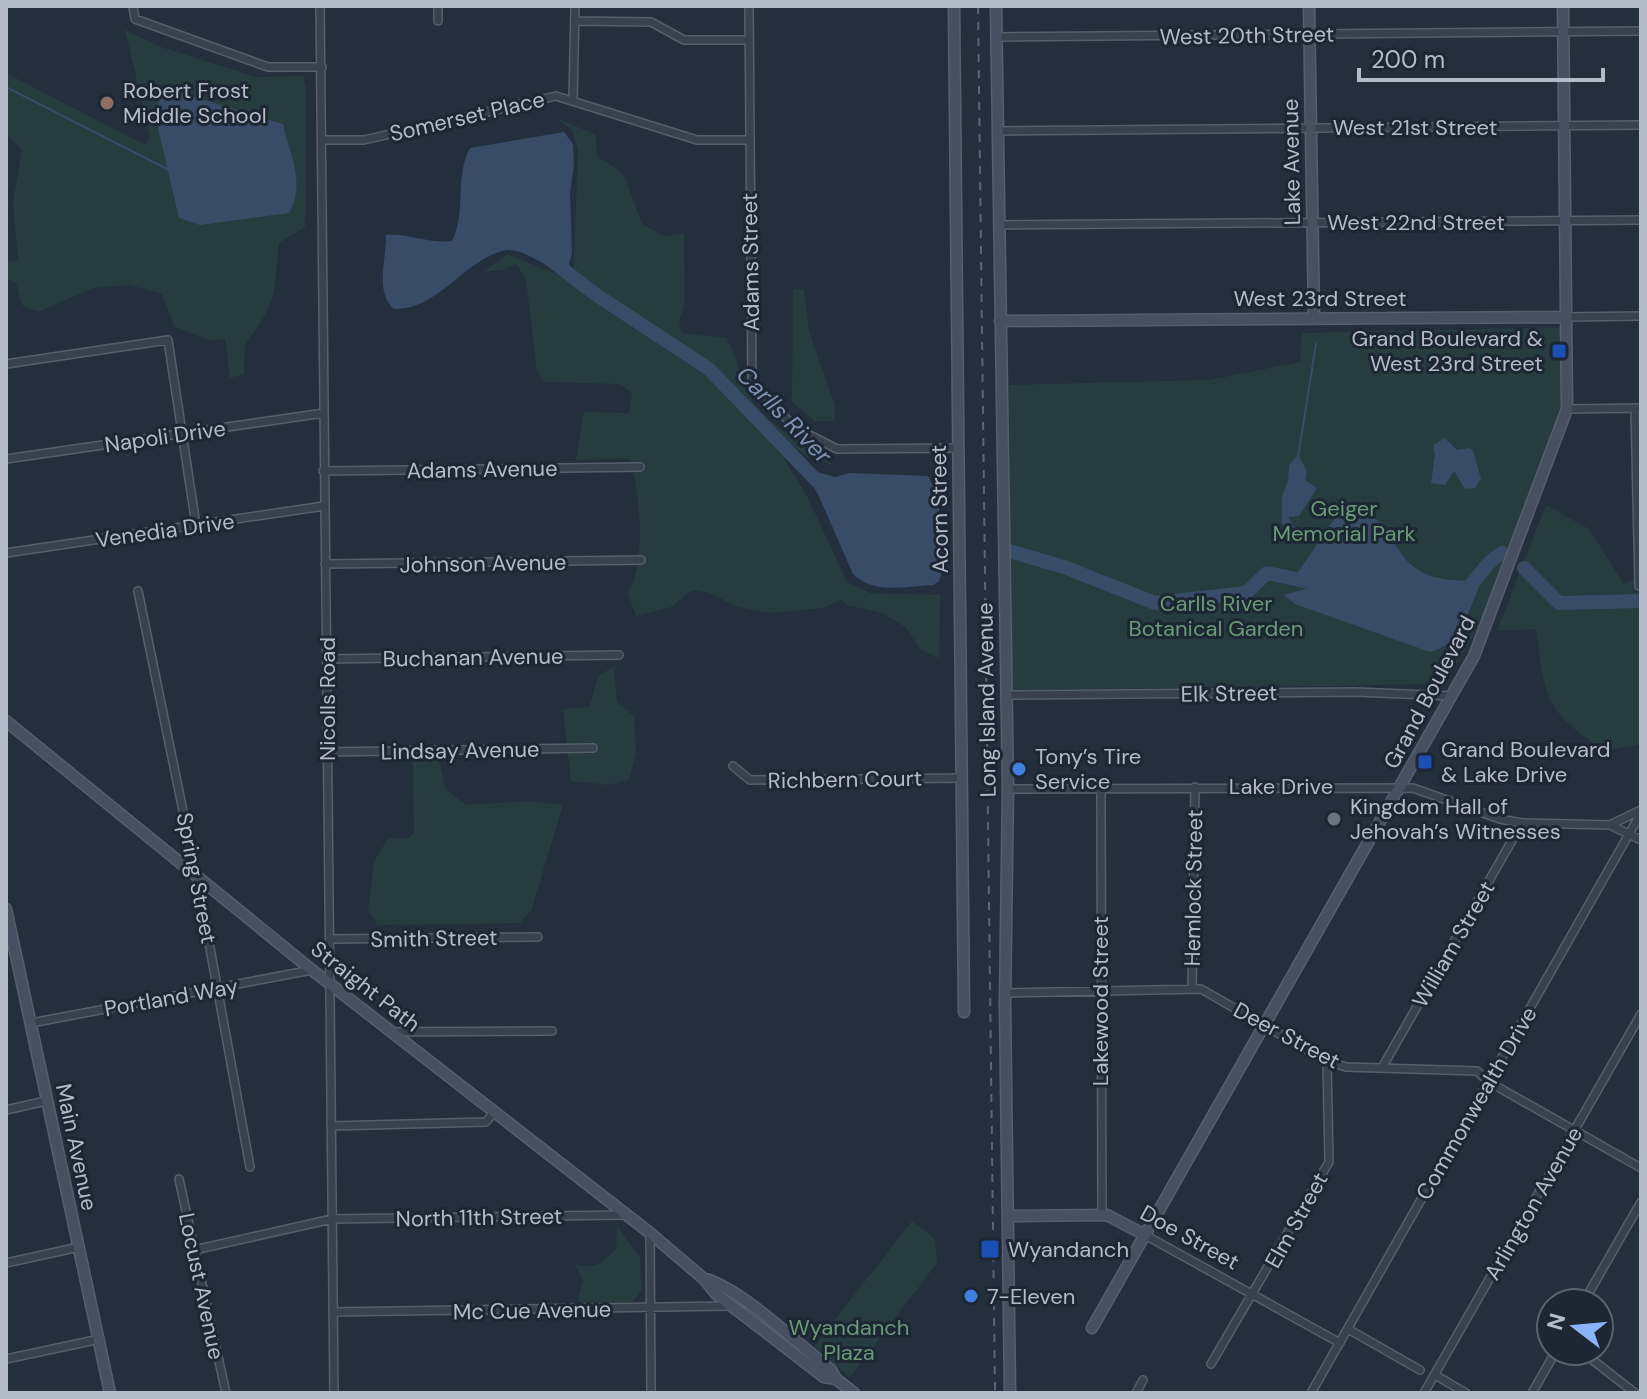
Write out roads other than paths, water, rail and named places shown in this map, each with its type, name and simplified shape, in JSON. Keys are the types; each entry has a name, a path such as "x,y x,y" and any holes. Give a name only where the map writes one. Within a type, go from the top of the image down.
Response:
{"street":[{"path":"133,6 135,19 268,67 322,67"},
{"name":"Nicolls Road","path":"320,6 334,1393"},
{"path":"438,6 438,21"},
{"path":"573,101 575,6"},
{"name":"Adams Street","path":"749,6 752,381 794,427 837,449 959,448"},
{"name":"Acorn Street","path":"954,6 964,1012"},
{"name":"Long Island Avenue","path":"996,6 1008,789 1006,993 1010,1393"},
{"name":"Lake Avenue","path":"1309,6 1314,318"},
{"name":"Grand Boulevard","path":"1092,1328 1452,696 1490,619 1567,409 1563,6"},
{"path":"575,21 651,22 684,40 749,40"},
{"name":"West 20th Street","path":"997,37 1641,31"},
{"name":"Somerset Place","path":"323,140 364,140 556,96 697,140 749,140"},
{"name":"West 21st Street","path":"998,131 1641,125"},
{"name":"West 22nd Street","path":"999,225 1641,220"},
{"name":"West 23rd Street","path":"1000,321 1641,316"},
{"path":"6,364 168,340 196,525"},
{"path":"1567,409 1638,408 1639,586"},
{"name":"Napoli Drive","path":"6,459 324,413"},
{"name":"Adams Avenue","path":"323,471 640,467"},
{"name":"Venedia Drive","path":"6,553 324,506"},
{"name":"Johnson Avenue","path":"325,564 641,560"},
{"name":"Spring Street","path":"138,591 197,875 250,1167"},
{"name":"Buchanan Avenue","path":"327,659 619,655"},
{"name":"Elk Street","path":"1006,695 1355,692 1452,696"},
{"name":"Straight Path","path":"6,721 312,970 650,1233 731,1306 824,1377 854,1393"},
{"name":"Lindsay Avenue","path":"327,752 593,748"},
{"name":"Richbern Court","path":"733,766 750,780 963,778"},
{"name":"Hemlock Street","path":"1192,988 1195,787"},
{"name":"Lakewood Street","path":"1101,788 1099,989 1102,1215"},
{"name":"Lake Drive","path":"1008,789 1413,788 1478,813 1522,823 1610,825 1641,840"},
{"path":"1610,825 1641,812"},
{"name":"Commonwealth Drive","path":"1311,1393 1641,812"},
{"name":"William Street","path":"1383,1066 1522,823"},
{"name":"Main Avenue","path":"6,909 110,1393"},
{"name":"Smith Street","path":"330,939 538,937"},
{"name":"Portland Way","path":"31,1023 312,970"},
{"name":"Deer Street","path":"1006,993 1201,989 1327,1061 1346,1067 1477,1071 1489,1082 1641,1168"},
{"name":"Arlington Avenue","path":"1424,1393 1641,1014"},
{"path":"392,1032 552,1031"},
{"name":"Elm Street","path":"1211,1364 1329,1162 1327,1061"},
{"path":"6,1110 46,1101"},
{"path":"331,1126 486,1122 494,1112"},
{"name":"Locust Avenue","path":"179,1179 226,1393"},
{"path":"1592,1287 1641,1202"},
{"name":"North 11th Street","path":"194,1250 332,1219 627,1215"},
{"name":"Doe Street","path":"1008,1216 1102,1215 1145,1235 1340,1343"},
{"path":"650,1233 651,1393"},
{"path":"6,1263 79,1247"},
{"name":"Straight Path","path":"704,1279 719,1283 831,1370 839,1386"},
{"name":"Mc Cue Avenue","path":"334,1312 731,1306"},
{"path":"1348,1329 1420,1370"},
{"path":"6,1359 100,1339"},
{"path":"1532,1393 1547,1367"},
{"path":"1602,1367 1635,1393"},
{"path":"1435,1375 1466,1393"},
{"path":"1136,1393 1143,1380"}],"water":[{"path":"178,92 283,124 296,180 294,202 289,213 200,225 179,218 155,115 160,98"},
{"path":"564,132 573,144 574,164 570,192 572,253 567,272 518,252 502,251 474,265 424,302 394,309 384,293 383,284 386,235 452,241 459,218 465,159 470,148"},
{"path":"1445,438 1457,450 1470,448 1473,451 1481,479 1475,488 1465,489 1454,471 1445,485 1431,483 1435,455 1433,445"},
{"path":"1298,455 1307,471 1305,480 1317,488 1299,516 1288,517 1295,527 1291,533 1282,524 1282,496 1288,481 1289,465"},
{"path":"802,468 835,477 850,473 928,476 933,485 942,528 943,559 939,581 933,585 880,587 861,581 853,574 818,494"},
{"path":"1352,508 1375,518 1402,555 1420,571 1441,579 1476,582 1479,587 1461,627 1440,649 1430,652 1295,604 1284,595 1308,588 1307,583 1291,582 1290,578 1298,572 1339,512"}],"waterway":[{"name":"Carlls River","path":"6,87 169,170"},
{"name":"Carlls River","path":"551,260 595,294 709,369 817,481"},
{"path":"1298,457 1316,344"},
{"name":"Carlls River","path":"1009,551 1064,567 1155,603 1246,593 1267,573 1309,582"},
{"name":"Carlls River","path":"1463,593 1502,553"},
{"name":"Carlls River","path":"1524,568 1559,603 1641,601"},
{"path":"1230,595 1242,603 1271,598"}],"railway":[{"path":"978,6 995,1393"}],"place":[{"name":"Robert Frost Middle School","path":"107,103"},
{"name":"Grand Boulevard & West 23rd Street","path":"1559,351"},
{"name":"Grand Boulevard & Lake Drive","path":"1425,762"},
{"name":"Tony’s Tire Service","path":"1019,769"},
{"name":"Kingdom Hall of Jehovah’s Witnesses","path":"1334,819"},
{"name":"Wyandanch","path":"990,1249"},
{"name":"7-Eleven","path":"971,1296"}],"park label":[{"name":"Geiger Memorial Park","path":"1344,520"},
{"name":"Carlls River Botanical Garden","path":"1216,616"},
{"name":"Wyandanch Plaza","path":"849,1340"}]}
